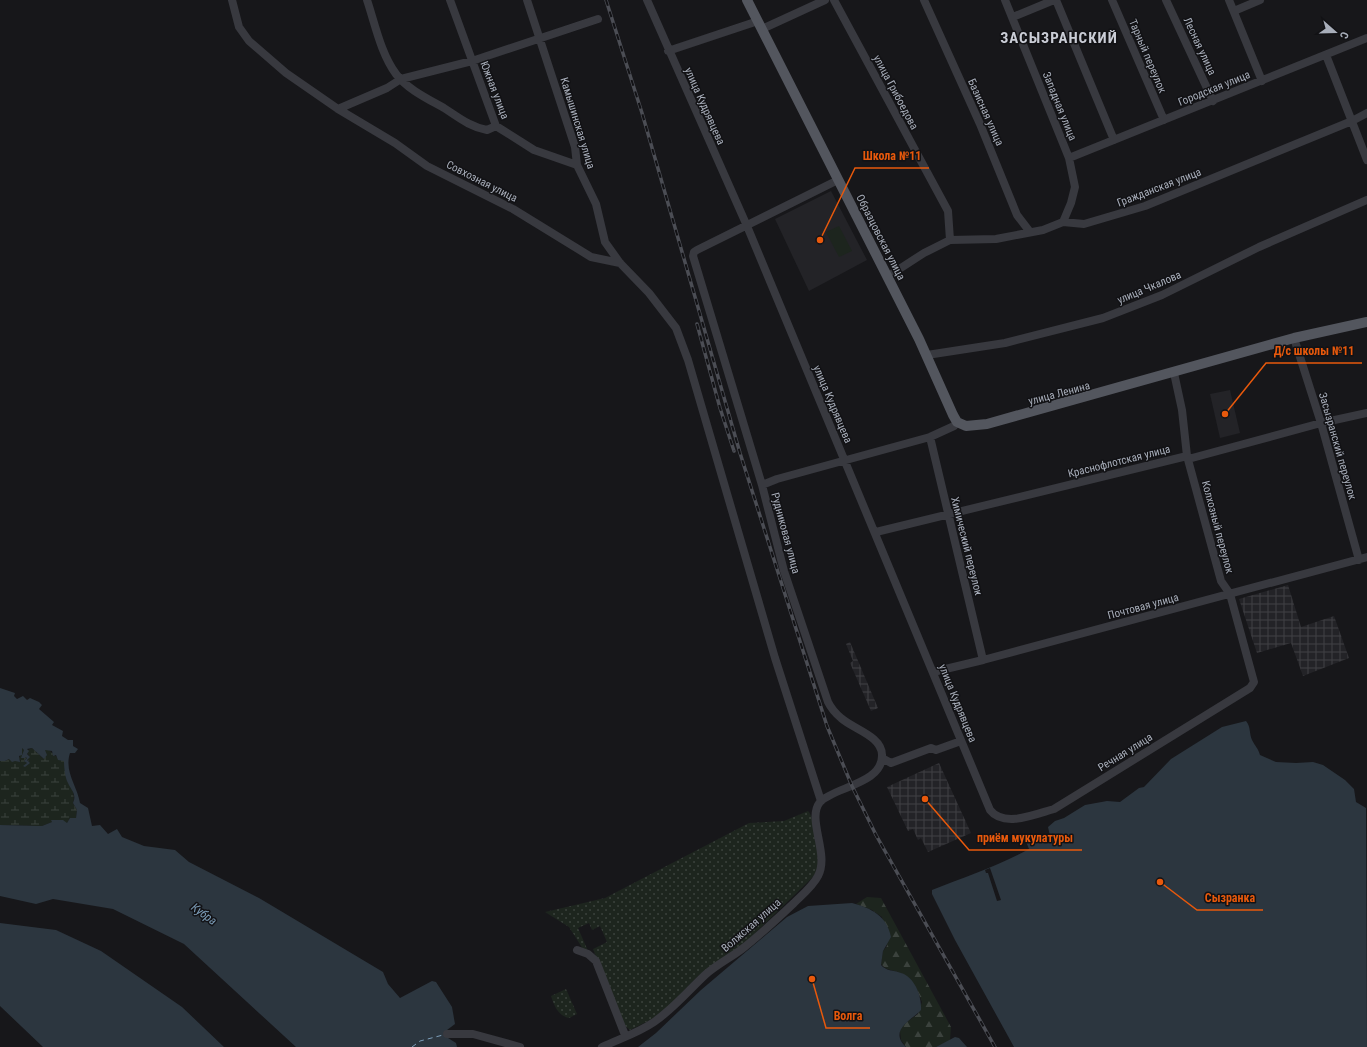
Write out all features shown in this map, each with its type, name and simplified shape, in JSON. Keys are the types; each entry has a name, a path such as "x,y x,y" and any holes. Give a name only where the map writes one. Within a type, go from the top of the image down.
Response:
{"main road":[{"name":"Образцовская улица","path":"747,0 927,355 950,410 957,422"},
{"name":"улица Ленина","path":"957,422 966,426 987,424 1174,373 1294,338 1367,322"}],"street":[{"name":"Совхозная улица","path":"232,0 240,27 249,40 286,73 338,109 395,143 427,166 513,209 591,256 620,262"},
{"path":"367,0 389,64 401,79 466,123 487,130 496,126"},
{"name":"Южная улица","path":"450,0 496,126 534,150 577,165"},
{"name":"Камышинская улица","path":"527,0 575,147 577,165 596,204 605,242 610,251 620,262"},
{"name":"улица Кудрявцева","path":"647,0 668,51 748,226 990,810 997,817"},
{"path":"668,51 760,25 825,0"},
{"name":"улица Грибоедова","path":"834,0 948,211 950,240"},
{"name":"Базисная улица","path":"924,0 980,124 1017,215 1030,232"},
{"name":"Западная улица","path":"1005,0 1069,158 1075,187 1063,222"},
{"path":"1013,17 1055,0 1114,140"},
{"name":"Тарный переулок","path":"1112,0 1164,120"},
{"name":"Лесная улица","path":"1166,0 1213,101"},
{"path":"1229,0 1262,81"},
{"path":"1234,11 1260,0"},
{"path":"338,109 387,88 401,79 472,61 598,19"},
{"name":"Городская улица","path":"1069,158 1367,38"},
{"path":"1326,55 1367,160"},
{"name":"Гражданская улица","path":"887,277 924,253 950,240 996,239 1043,230 1063,222 1084,224 1145,206 1352,121 1367,113"},
{"path":"748,226 838,180"},
{"name":"улица Чкалова","path":"927,355 1005,343 1103,318 1162,295 1259,247 1367,200"},
{"name":"Рудниковая улица","path":"748,226 697,250 694,252 695,260 762,485 784,571 828,702 842,719 876,742 882,752 882,758"},
{"path":"620,262 649,293 676,328 687,354 775,658 821,801 852,786 873,773 882,758 891,763 931,748 936,750 961,741"},
{"name":"Засызранский переулок","path":"1294,338 1363,559"},
{"name":"Колхозный переулок","path":"1174,373 1182,410 1187,456 1221,581 1230,594 1254,682"},
{"name":"Краснофлотская улица","path":"876,532 1187,456 1192,458 1320,423 1367,413"},
{"path":"762,485 777,479 930,437 954,426 957,422"},
{"name":"Химический переулок","path":"930,437 983,660"},
{"name":"Почтовая улица","path":"933,672 1363,559"},
{"name":"Речная улица","path":"997,817 1003,819 1031,816 1054,809 1250,688 1254,682"},
{"name":"Волжская улица","path":"602,1047 625,1035 652,1024 665,1014 706,974 742,949 771,924 814,882 822,865 821,843 816,818 818,806 821,801"},
{"path":"577,950 593,956 596,961 625,1035"},
{"path":"447,1034 474,1034 520,1047"}],"shaded area":[{"path":"831,191 867,260 809,291 775,219"},
{"path":"1230,390 1240,433 1220,438 1210,394"},
{"path":"1288,585 1301,627 1334,616 1349,658 1303,676 1291,643 1257,653 1239,599"},
{"path":"850,642 878,708 871,711 850,663 853,661 846,644"},
{"path":"939,763 971,833 928,852 921,838 918,840 913,829 908,831 887,787"}],"green space":[{"path":"839,226 852,251 839,257 826,232"},
{"path":"22,748 24,750 22,758 27,758 24,761 27,763 25,767 29,761 27,760 29,756 26,751 32,748 44,759 45,750 49,750 60,760 64,760 72,789 74,799 73,803 77,810 76,818 70,818 67,823 52,820 52,822 42,826 0,825 0,761 9,759 21,761 19,759"},
{"path":"808,811 815,829 818,856 818,868 813,877 747,941 699,975 660,1015 630,1030 623,1024 593,949 607,942 600,926 592,930 589,923 578,928 588,951 583,949 569,927 545,912 605,898 749,823 784,821"},
{"path":"867,897 881,898 951,1027 950,1040 936,1047 906,1047 901,1040 900,1031 904,1024 918,1014 922,1002 916,989 907,977 898,972 887,969 881,964 883,951 887,946 882,917 872,910 856,904"},
{"path":"566,989 577,1014 569,1018 559,1013 551,996"}],"water":[{"name":"Кубра","path":"0,688 15,693 14,696 17,699 23,696 27,700 30,698 39,702 42,705 39,709 54,722 52,725 63,731 62,736 68,740 73,740 73,746 78,749 75,753 70,753 70,772 80,803 88,808 92,826 100,825 108,834 117,829 122,837 144,846 175,850 189,862 259,898 383,972 388,984 400,998 432,981 436,982 452,1007 455,1024 447,1030 448,1038 456,1043 457,1047 296,1047 184,944 113,909 53,899 36,904 0,896 0,825 42,826 52,822 51,820 63,820 67,823 70,818 76,818 77,810 73,803 73,792 66,778 64,761 58,760 56,755 53,756 52,751 45,750 47,755 44,759 32,748 27,749 29,751 27,754 30,757 27,760 30,763 25,767 23,766 27,763 24,761 27,758 21,758 24,750 22,748 22,755 19,756 20,762 12,762 9,759 0,761"},
{"path":"1246,721 1249,726 1252,740 1260,755 1276,762 1313,762 1323,765 1345,780 1354,789 1356,802 1366,808 1367,1047 1014,1047 955,940 932,894 932,890 993,866 1029,849 1025,839 1040,834 1044,838 1048,838 1050,836 1048,827 1055,821 1064,818 1085,805 1107,801 1120,802 1139,788 1144,787 1171,759 1222,727"},
{"path":"852,903 872,910 882,918 891,937 883,951 881,965 887,969 906,975 917,988 921,1010 903,1026 899,1035 901,1041 906,1047 638,1047 656,1033 701,990 787,917 808,906"},
{"path":"0,923 56,930 101,951 182,1007 224,1047 43,1047 0,1006"},
{"path":"955,1037 959,1038 967,1047 936,1047"}],"pier":[{"path":"990,868 1001,900 997,901 988,873 986,873 985,870"}],"ferry route":[{"path":"412,1047 420,1041 443,1035"}],"railway":[{"path":"606,0 642,113 740,453 827,726 852,786 876,835 995,1047"},
{"path":"697,324 720,408 734,451"}],"place":[{"name":"Школа №11","path":"820,240"},
{"name":"Д/с школы №11","path":"1225,414"},
{"name":"приём мукулатуры","path":"925,799"},
{"name":"Сызранка","path":"1160,882"},
{"name":"Волга","path":"812,979"}],"district":[{"name":"ЗАСЫЗРАНСКИЙ","path":"1059,38"}]}
